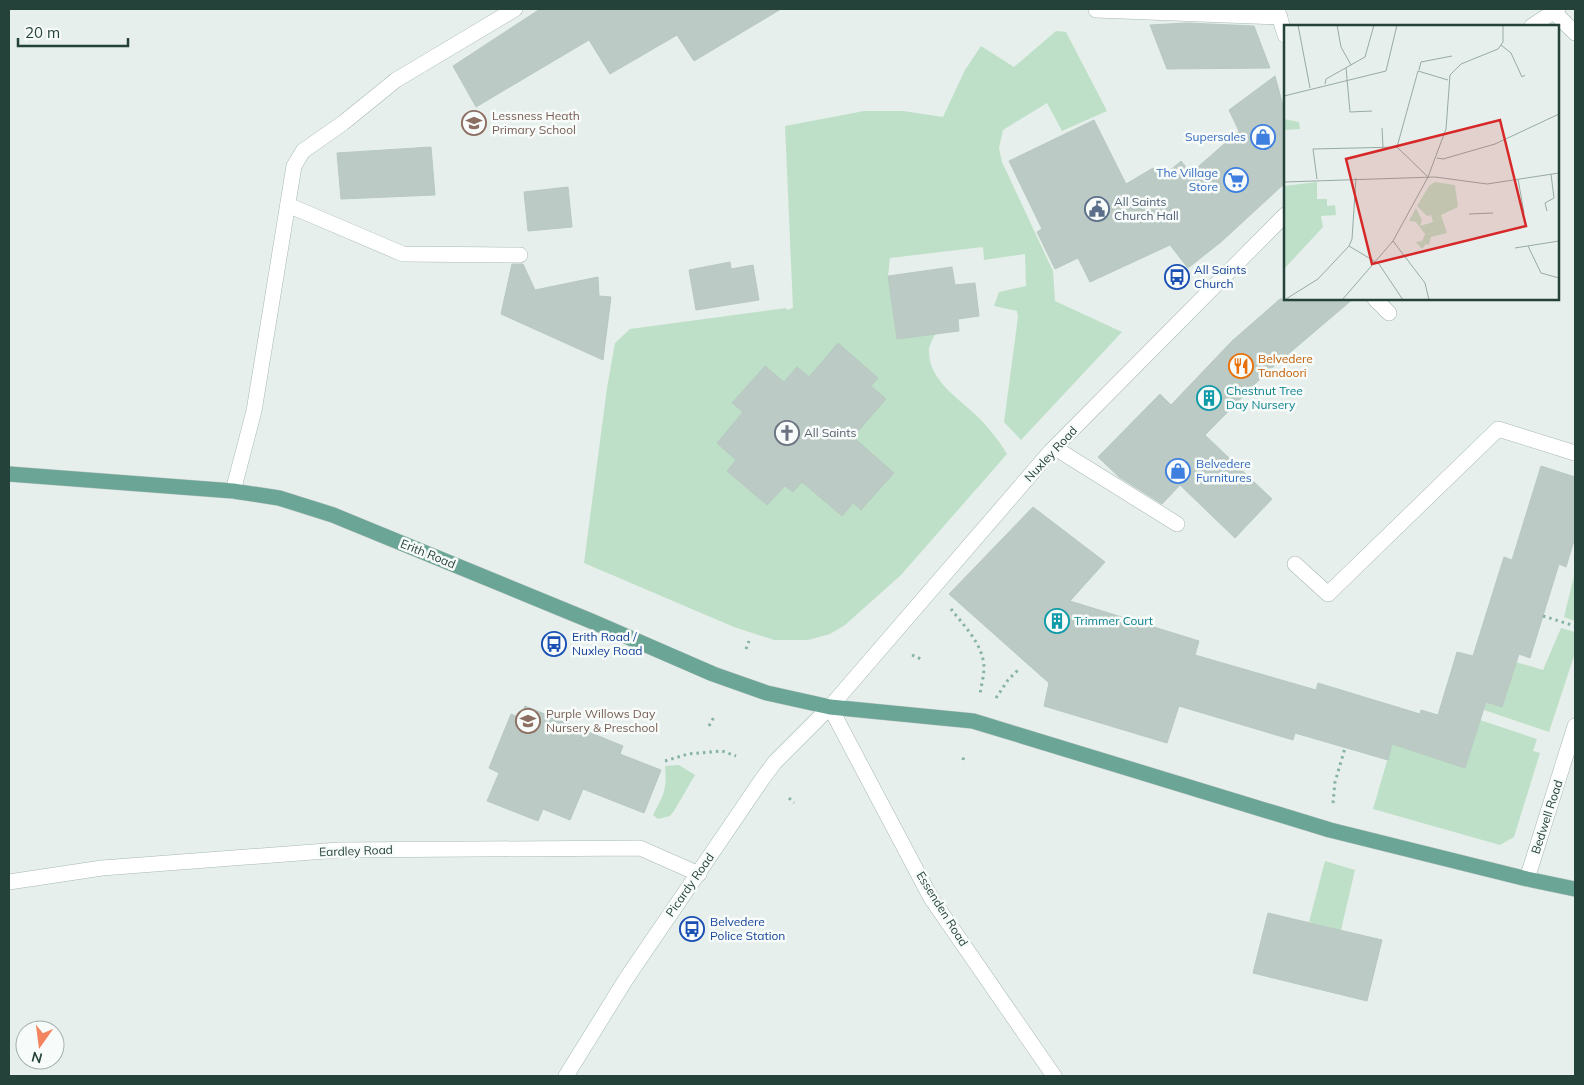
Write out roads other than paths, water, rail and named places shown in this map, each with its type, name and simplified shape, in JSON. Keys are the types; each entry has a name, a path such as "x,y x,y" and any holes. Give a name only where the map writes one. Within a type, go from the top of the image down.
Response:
{"main road":[{"name":"Erith Road","path":"9,474 233,490 279,498 333,515 731,681 767,694 830,707 973,721 1330,830 1527,879 1575,889"}],"street":[{"path":"233,490 254,411 294,166 303,151 343,123 396,80 515,9"},
{"path":"1096,10 1279,13 1284,31"},
{"path":"1533,25 1554,10 1575,33"},
{"path":"288,205 403,254 520,255"},
{"name":"Nuxley Road","path":"830,707 1055,448 1284,216"},
{"path":"1376,300 1389,313"},
{"path":"1295,564 1328,594 1498,429 1575,453"},
{"path":"1055,448 1177,524"},
{"name":"Picardy Road","path":"566,1076 626,979 776,762 830,707"},
{"name":"Essenden Road","path":"830,707 932,898 1054,1076"},
{"name":"Bedwell Road","path":"1527,879 1575,726"},
{"name":"Eardley Road","path":"9,882 102,868 339,850 640,848 699,874"}],"place":[{"name":"Lessness Heath Primary School","path":"474,123"},
{"name":"Supersales","path":"1263,137"},
{"name":"The Village Store","path":"1236,180"},
{"name":"All Saints Church Hall","path":"1097,209"},
{"name":"All Saints Church","path":"1177,277"},
{"name":"Belvedere Tandoori","path":"1241,366"},
{"name":"Chestnut Tree Day Nursery","path":"1209,398"},
{"name":"All Saints","path":"787,433"},
{"name":"Belvedere Furnitures","path":"1178,471"},
{"name":"Trimmer Court","path":"1057,621"},
{"name":"Erith Road / Nuxley Road","path":"554,644"},
{"name":"Purple Willows Day Nursery & Preschool","path":"528,721"},
{"name":"Belvedere Police Station","path":"692,929"}]}
